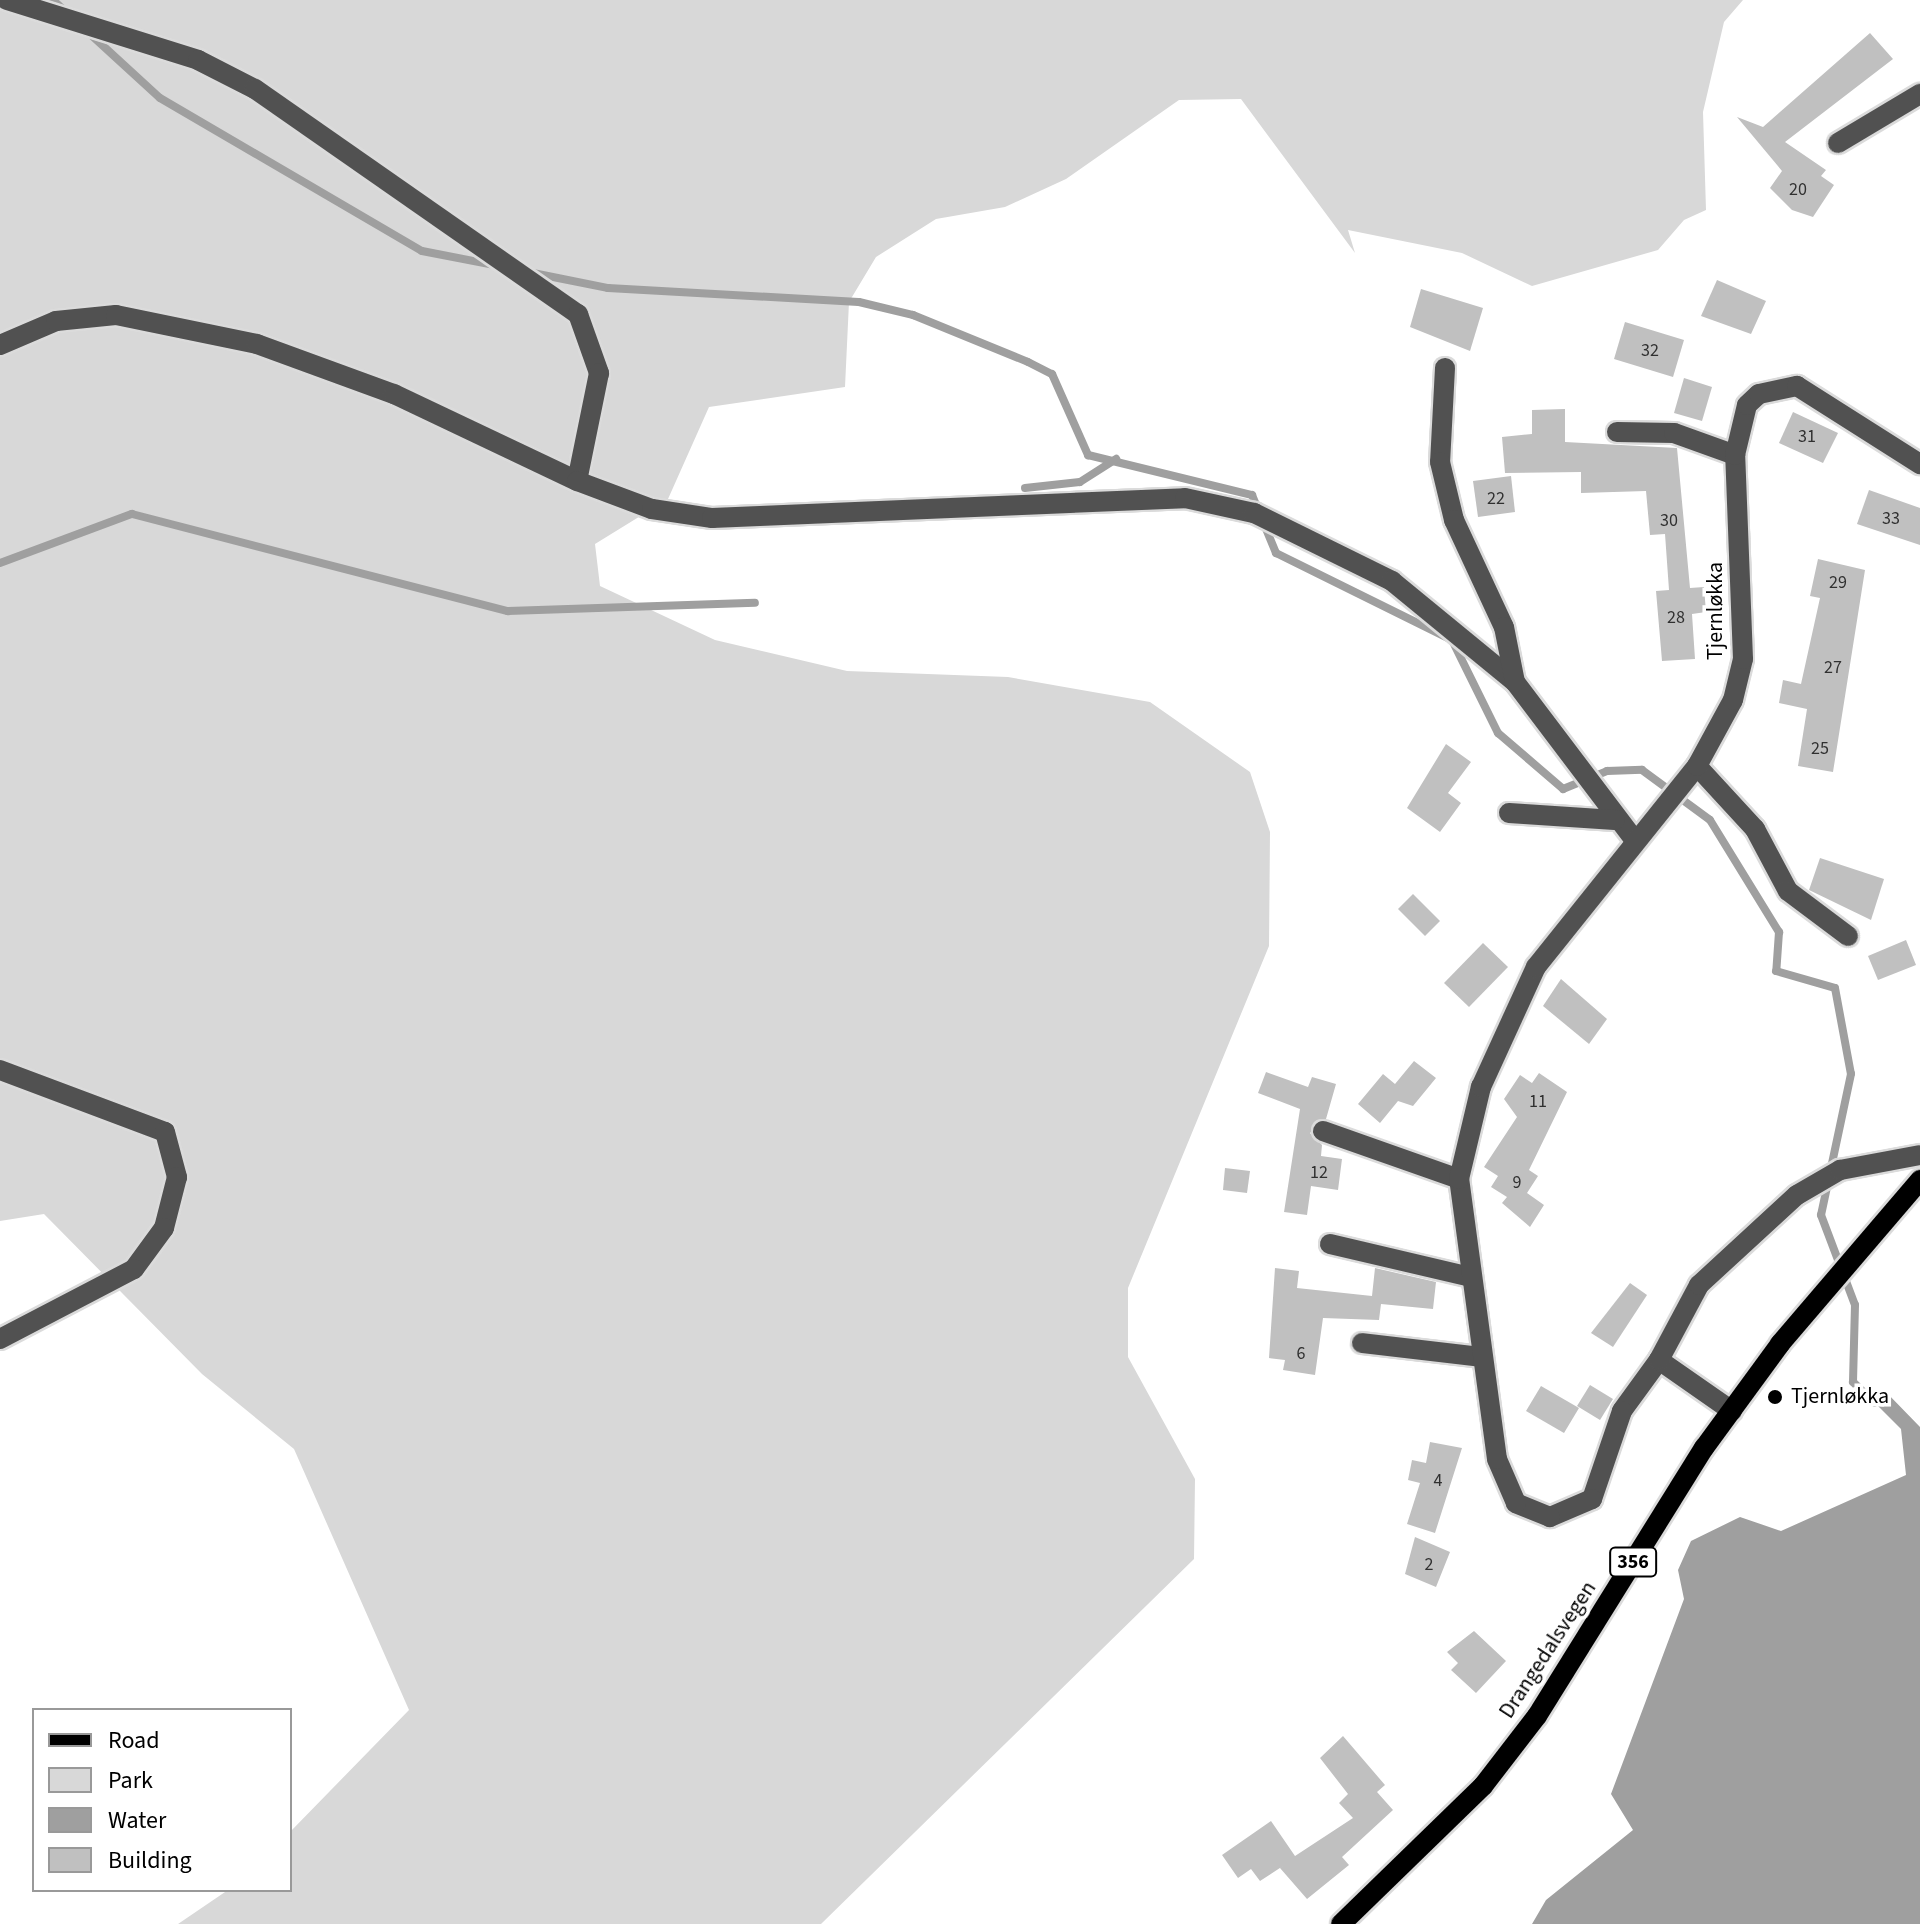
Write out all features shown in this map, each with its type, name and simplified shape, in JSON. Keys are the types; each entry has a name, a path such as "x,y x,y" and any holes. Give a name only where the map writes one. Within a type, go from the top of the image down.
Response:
{"main road":[{"name":"Drangedalsvegen","path":"1341,1924 1432,1842 1537,1716 1732,1411 1916,1184"}],"street":[{"path":"7,0 198,60 255,89 578,314 599,373 577,481"},
{"path":"1838,143 1920,94"},
{"path":"0,345 56,321 116,315 257,344 394,394 577,481 652,509 712,518 1185,498 1254,513 1392,581 1515,682 1615,820 1633,838"},
{"path":"1445,368 1440,462 1454,520 1504,627 1515,682"},
{"name":"Tjernløkka","path":"1920,464 1797,386 1772,389 1747,405 1735,455 1743,659 1733,700 1697,766 1633,838 1536,967 1481,1087 1459,1179 1481,1357 1505,1488 1529,1514 1550,1517 1592,1499 1622,1411 1659,1360 1699,1285 1797,1195 1840,1170 1920,1155"},
{"path":"1617,432 1674,433 1735,455"},
{"path":"1697,766 1755,829 1788,891 1848,936"},
{"path":"1509,813 1615,820"},
{"path":"0,1070 165,1132 177,1177 164,1228 134,1269 0,1339"},
{"path":"1323,1131 1459,1179"},
{"path":"1330,1244 1471,1277"},
{"path":"1362,1343 1481,1357"},
{"path":"1659,1360 1732,1411"}],"green space":[{"path":"0,0 1743,0 1724,22 1703,112 1706,210 1684,220 1658,250 1532,286 1462,253 1348,230 1355,253 1241,99 1179,100 1066,179 1005,207 936,219 876,257 849,302 845,387 709,407 668,499 595,544 600,586 715,640 847,671 1008,677 1150,702 1250,772 1270,832 1269,946 1128,1288 1128,1357 1195,1479 1194,1559 821,1924 178,1924 225,1892 292,1892 292,1830 409,1710 294,1449 202,1374 44,1214 0,1221"}],"water":[{"path":"1886,1392 1920,1427 1920,1924 1532,1924 1546,1900 1633,1830 1611,1794 1684,1599 1678,1570 1691,1541 1740,1517 1781,1531 1906,1475 1901,1429 1875,1403"}],"building":[{"path":"1870,33 1893,59 1785,142 1826,170 1821,176 1834,185 1813,217 1792,210 1770,188 1782,171 1737,117 1763,127"},
{"path":"1717,280 1766,301 1751,334 1701,316"},
{"path":"1421,289 1483,308 1470,351 1410,327"},
{"path":"1625,322 1684,340 1673,377 1614,359"},
{"path":"1684,378 1712,387 1702,421 1674,413"},
{"path":"1565,409 1565,442 1677,448 1690,588 1704,587 1706,612 1692,614 1695,659 1662,661 1656,591 1669,590 1665,534 1650,535 1646,491 1581,493 1581,472 1505,473 1502,437 1532,434 1532,410"},
{"path":"1793,412 1838,433 1823,463 1779,443"},
{"path":"1511,476 1515,512 1478,517 1473,481"},
{"path":"1869,490 1920,508 1920,545 1857,524"},
{"path":"1818,559 1865,570 1833,772 1798,766 1807,709 1779,703 1783,680 1801,684 1820,598 1810,596"},
{"path":"1446,744 1471,762 1448,793 1461,803 1440,832 1407,808"},
{"path":"1820,858 1884,879 1871,920 1809,890"},
{"path":"1413,894 1440,921 1425,936 1398,909"},
{"path":"1906,940 1916,965 1878,980 1868,956"},
{"path":"1483,943 1508,967 1469,1007 1444,983"},
{"path":"1561,979 1607,1019 1589,1044 1543,1006"},
{"path":"1414,1061 1436,1078 1413,1106 1398,1101 1380,1123 1358,1104 1383,1074 1395,1084"},
{"path":"1266,1072 1308,1087 1312,1077 1336,1084 1326,1119 1310,1133 1322,1145 1321,1156 1342,1159 1338,1190 1311,1186 1307,1215 1284,1212 1300,1109 1258,1093"},
{"path":"1539,1073 1567,1092 1529,1170 1538,1176 1527,1193 1544,1205 1530,1227 1502,1203 1507,1197 1491,1187 1498,1176 1484,1167 1517,1117 1504,1099 1520,1075 1532,1083"},
{"path":"1225,1168 1250,1171 1247,1193 1223,1190"},
{"path":"1275,1268 1299,1271 1297,1288 1372,1296 1375,1268 1436,1282 1433,1309 1381,1304 1379,1320 1323,1318 1315,1375 1283,1370 1285,1360 1269,1358"},
{"path":"1630,1283 1647,1295 1613,1347 1591,1333"},
{"path":"1590,1385 1613,1399 1600,1420 1577,1406"},
{"path":"1541,1386 1579,1408 1564,1433 1526,1411"},
{"path":"1430,1442 1462,1448 1435,1533 1407,1524 1420,1483 1408,1480 1412,1460 1426,1463"},
{"path":"1415,1537 1450,1552 1436,1587 1405,1574"},
{"path":"1474,1631 1506,1661 1476,1693 1451,1670 1458,1663 1447,1652"},
{"path":"1343,1736 1385,1785 1377,1792 1393,1810 1342,1857 1349,1865 1307,1899 1280,1868 1286,1864 1260,1881 1251,1869 1238,1878 1222,1855 1271,1821 1295,1856 1353,1818 1339,1803 1348,1794 1320,1758"}],"waterway":[{"path":"53,0 67,13"},
{"path":"89,33 160,98 422,251 499,266"},
{"path":"528,272 608,288 859,302 913,315 1028,362 1052,374 1088,455 1252,495 1276,553 1452,640 1498,733 1563,789 1607,771 1642,770 1710,820 1779,932 1776,971 1835,988 1851,1074 1821,1215 1855,1305 1853,1382 1875,1403"},
{"path":"1025,488 1080,482 1116,459"},
{"path":"0,563 132,514 508,611 755,603"}],"place":[{"name":"Tjernløkka","path":"1775,1397"}]}
